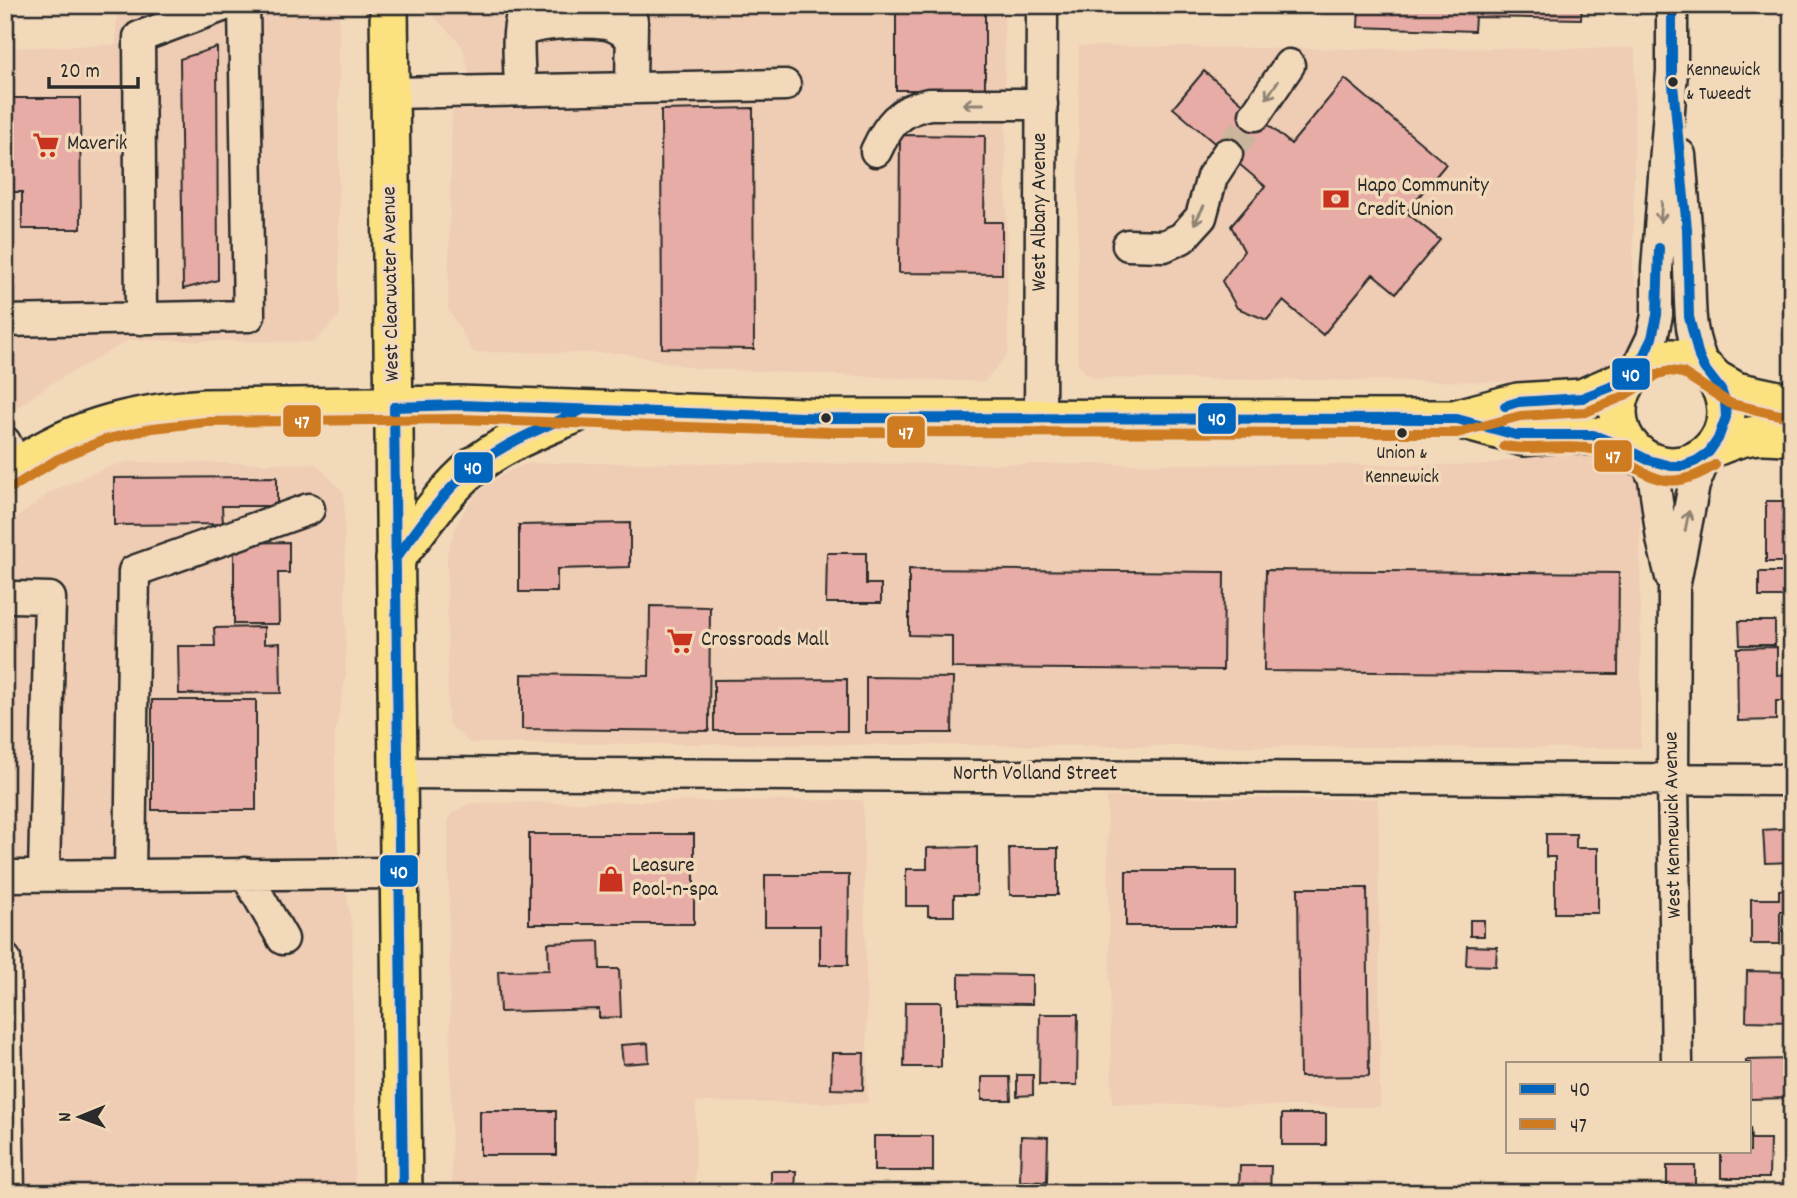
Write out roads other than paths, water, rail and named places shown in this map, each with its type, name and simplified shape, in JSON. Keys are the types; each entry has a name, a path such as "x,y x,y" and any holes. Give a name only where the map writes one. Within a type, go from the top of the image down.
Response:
{"main road":[{"name":"West Clearwater Avenue","path":"389,5 403,1193"},
{"path":"1457,419 1518,402 1582,398 1633,374 1652,361 1670,357 1688,360 1736,391 1792,403"},
{"path":"1633,374 1621,391 1618,423 1624,438 1640,456"},
{"path":"10,462 102,425 161,413 205,408 459,405 830,418 1457,419 1523,436 1564,433 1599,437 1662,466 1678,466 1694,462 1709,451 1718,441 1724,426 1726,410 1723,393 1710,374"},
{"path":"395,559 456,482 472,467 518,440 584,409"},
{"path":"1709,451 1740,437 1758,433 1792,437"}],"street":[{"path":"141,319 139,37 225,5"},
{"path":"5,321 249,316 244,5"},
{"path":"626,5 632,21 631,88"},
{"path":"1633,374 1652,338 1657,315 1657,269 1672,71 1672,5"},
{"name":"West Albany Avenue","path":"1040,418 1043,6"},
{"path":"520,90 523,19 536,25 597,23 617,27 631,36"},
{"path":"1255,115 1289,65"},
{"path":"1672,71 1689,270 1689,316 1695,346 1710,374"},
{"path":"390,93 785,85"},
{"path":"876,151 886,130 917,107 929,104 1042,104"},
{"path":"1128,245 1164,246 1182,238 1201,217 1212,177 1227,154"},
{"name":"West Kennewick Avenue","path":"1677,1062 1673,779 1674,588 1694,485 1709,451"},
{"name":"West Kennewick Avenue","path":"1640,456 1654,479 1662,539 1674,588"},
{"path":"130,875 134,571 309,509"},
{"path":"14,597 50,598 44,875"},
{"name":"North Volland Street","path":"397,773 1792,780"},
{"path":"245,873 283,939"},
{"path":"5,876 398,873"},
{"path":"5,959 9,1193"}],"tunnel":[{"path":"1227,154 1255,115"}],"place":[{"name":"Kennewick & Tweedt","path":"1673,82"},
{"name":"Maverik","path":"46,145"},
{"name":"Hapo Community Credit Union","path":"1336,199"},
{"name":"Union & Kennewick","path":"1402,433"},
{"name":"Crossroads Mall","path":"680,641"},
{"name":"Leasure Pool-n-spa","path":"611,879"}]}
